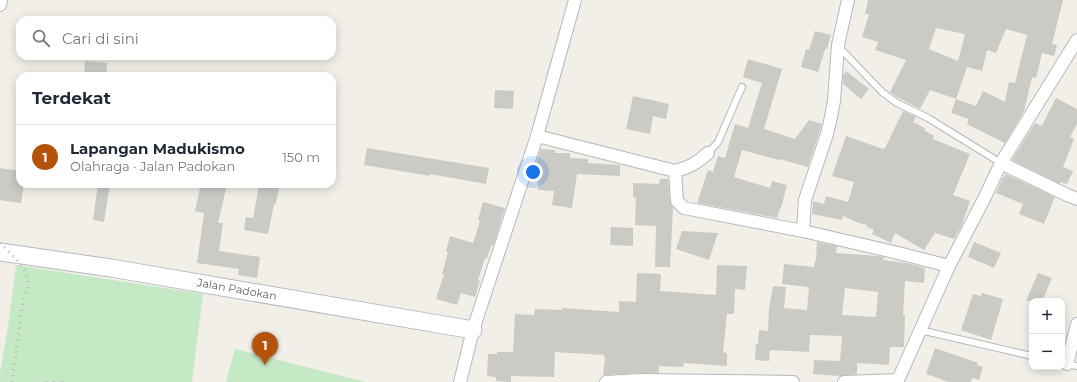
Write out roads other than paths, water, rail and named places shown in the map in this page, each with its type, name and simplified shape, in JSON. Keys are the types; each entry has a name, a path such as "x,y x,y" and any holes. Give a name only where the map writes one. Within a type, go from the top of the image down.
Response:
{"street":[{"path":"0,6 1,0"},
{"path":"460,382 473,330 537,136 575,0"},
{"path":"803,231 805,200 827,134 831,117 834,101 838,45 848,0"},
{"path":"844,382 898,381 949,266 985,197 1001,162 1077,40"},
{"path":"537,136 675,171 690,166 708,153"},
{"path":"1001,162 1077,199"},
{"path":"675,171 677,201 684,208 803,231 949,266"},
{"name":"Jalan Padokan","path":"0,252 111,268 473,330"},
{"path":"1069,364 1077,324"},
{"path":"606,382 649,380 793,382"}],"lane":[{"path":"838,45 882,92 897,103 928,118 1001,162"},
{"path":"708,153 718,142 742,87"},
{"path":"920,330 1029,355"}],"railway":[{"path":"0,243 20,263 27,275 28,282 28,289 23,301 12,382"},
{"path":"46,382 47,378"}],"place":[{"name":"Lapangan Madukismo","path":"265,365"}]}
